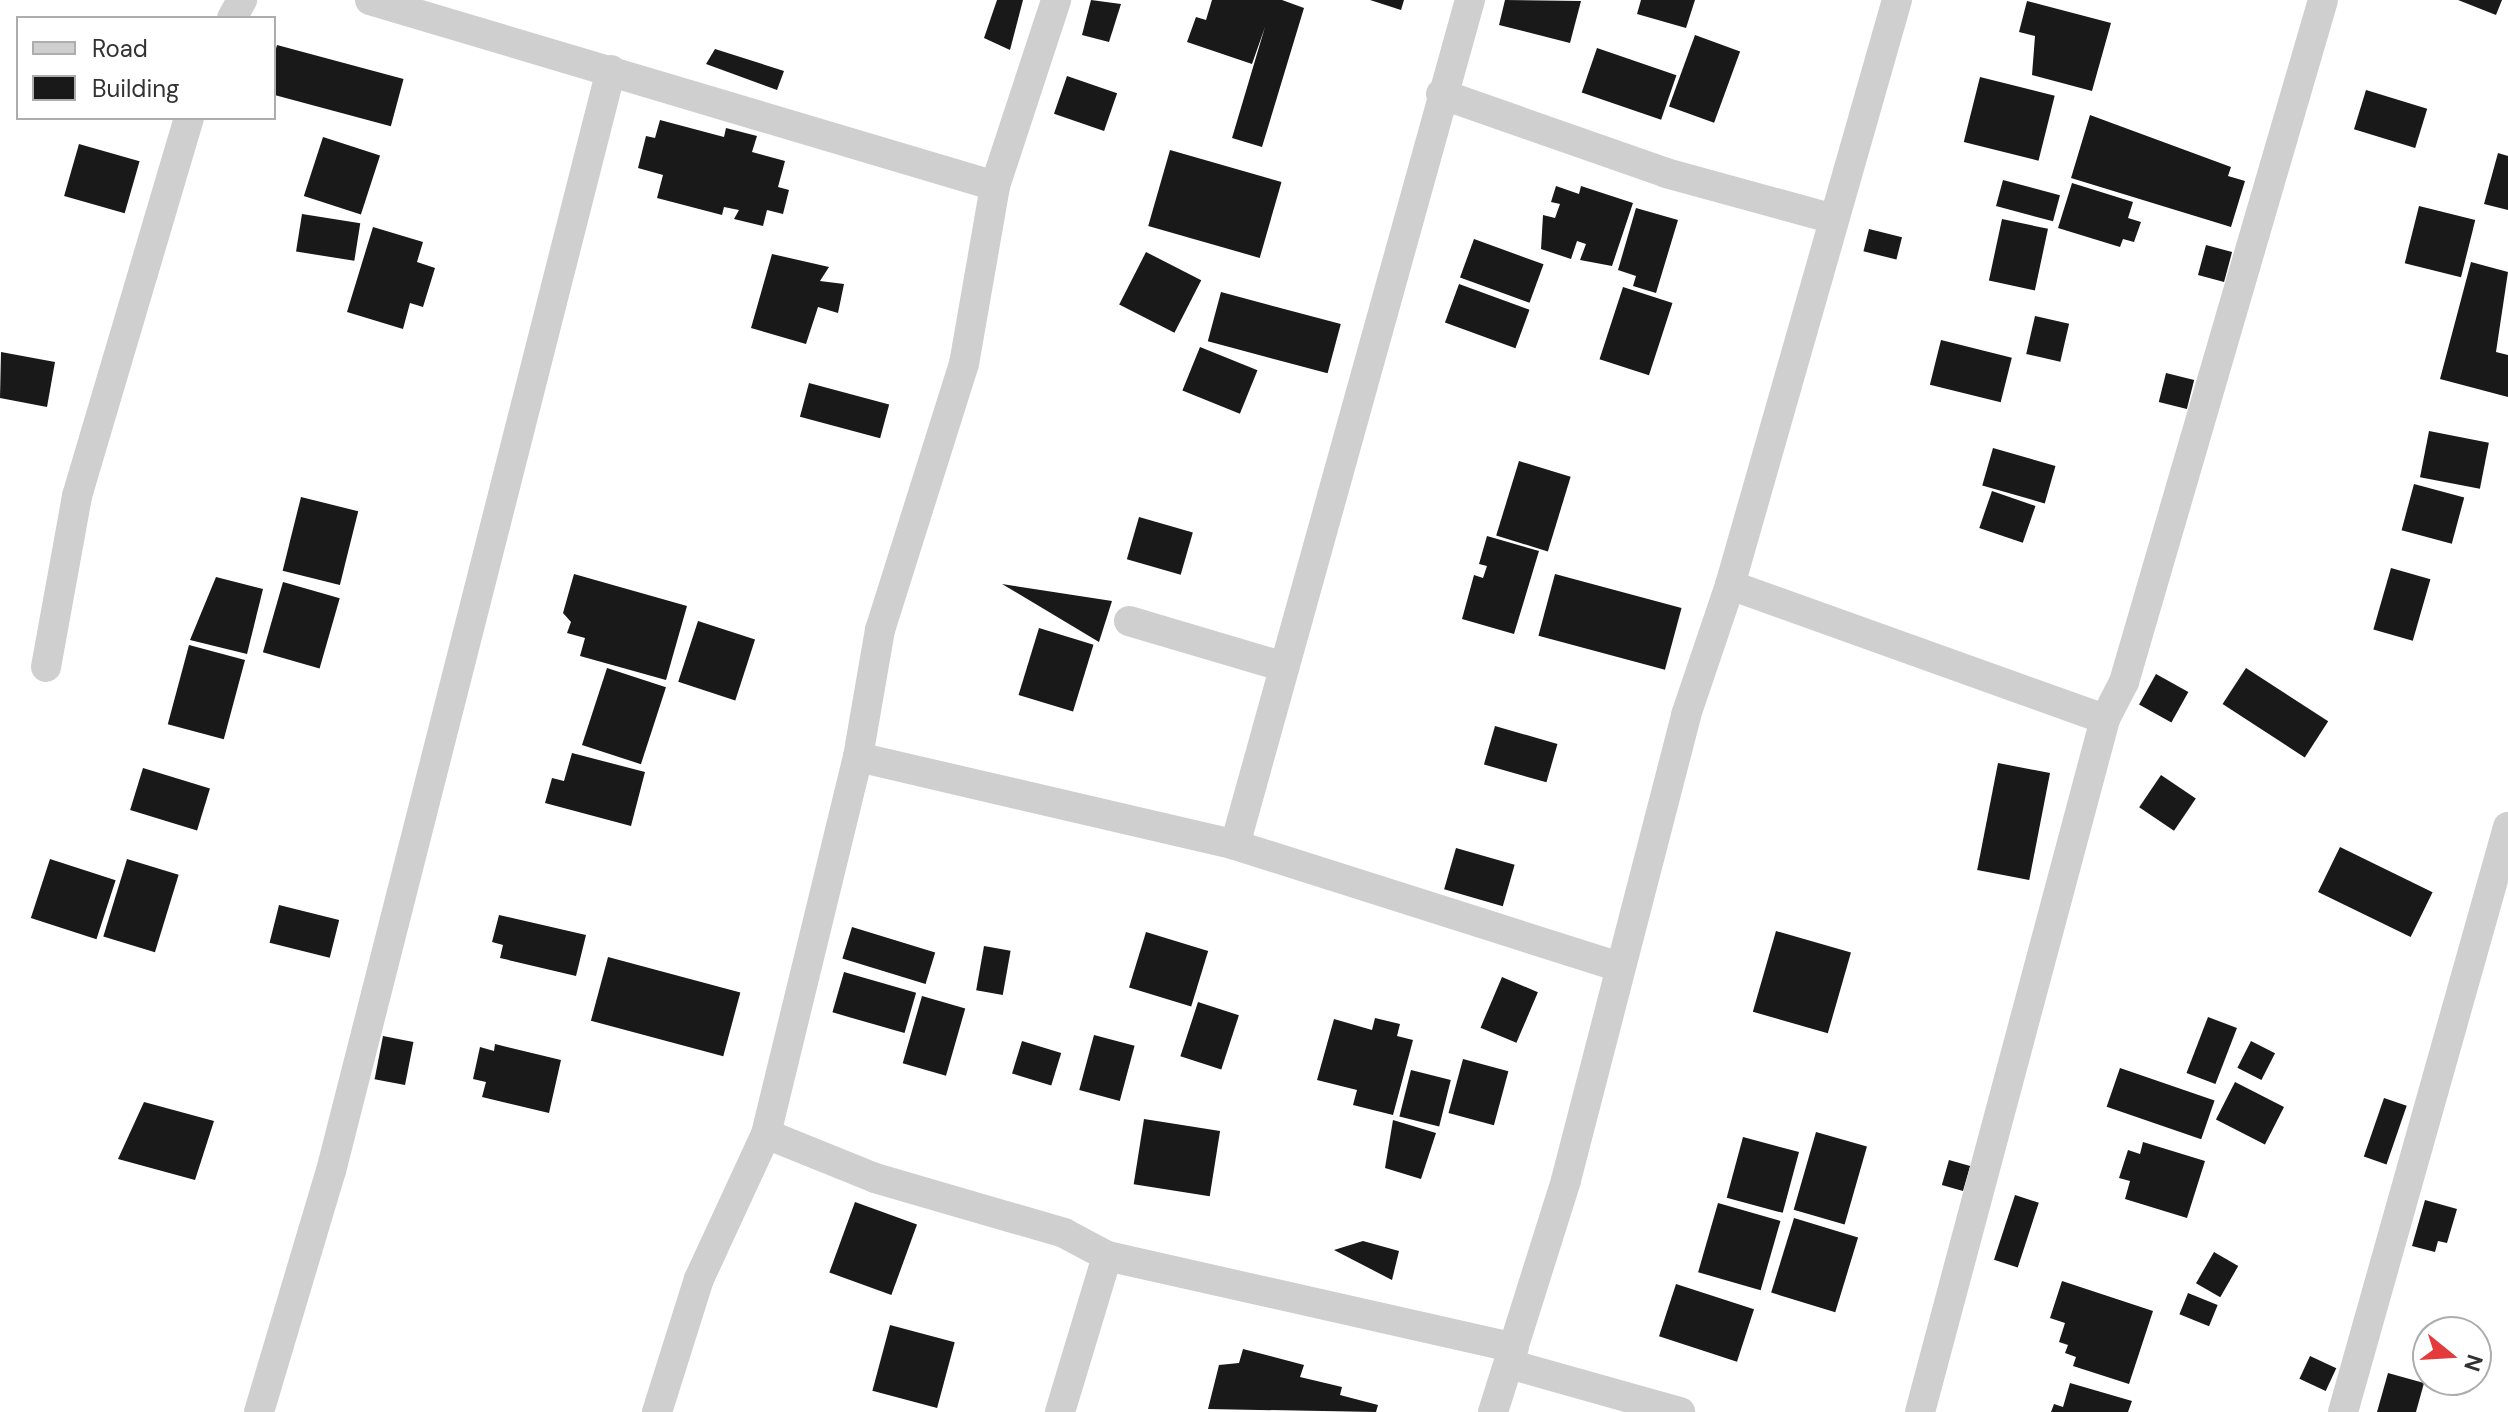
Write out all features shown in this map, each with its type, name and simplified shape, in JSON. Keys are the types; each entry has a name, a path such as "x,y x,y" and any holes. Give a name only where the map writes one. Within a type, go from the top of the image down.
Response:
{"street":[{"path":"370,0 995,186"},
{"path":"657,1412 699,1279 766,1134 858,757 880,630 964,364 995,186 1056,0"},
{"path":"1235,845 1441,94 1470,0"},
{"path":"1493,1412 1566,1180 1617,966 1730,585 1897,0"},
{"path":"1920,1412 2105,719 2129,666 2323,0"},
{"path":"259,1412 331,1171 611,70"},
{"path":"1441,94 1666,173 1834,219"},
{"path":"46,667 77,496 188,120"},
{"path":"1730,585 2105,719"},
{"path":"1129,621 1284,667"},
{"path":"858,757 1235,845 1617,966"},
{"path":"2343,1412 2508,827"},
{"path":"766,1134 875,1178 1064,1233 1107,1256 1512,1356 1680,1412"},
{"path":"1060,1412 1107,1256"}],"building":[{"path":"997,0 1023,0 1010,50 984,38"},
{"path":"1091,0 1121,4 1109,42 1082,35"},
{"path":"1212,0 1282,0 1304,8 1262,147 1232,138 1265,27 1252,64 1187,42 1196,17 1206,20"},
{"path":"1370,0 1404,0 1401,10"},
{"path":"1505,0 1581,1 1570,43 1499,25"},
{"path":"1641,0 1695,0 1686,28 1637,14"},
{"path":"2458,0 2502,0 2496,15"},
{"path":"2027,1 2111,23 2092,91 2032,75 2035,36 2019,32"},
{"path":"1695,35 1740,51 1714,123 1669,106"},
{"path":"277,45 404,79 391,126 276,95 276,49"},
{"path":"1597,48 1676,75 1661,120 1582,92"},
{"path":"715,49 784,71 777,90 706,64"},
{"path":"1067,76 1117,93 1104,131 1054,114"},
{"path":"1980,77 2055,96 2039,161 1964,142"},
{"path":"2366,90 2427,109 2415,148 2354,129"},
{"path":"2090,115 2231,167 2228,176 2245,181 2231,227 2071,178"},
{"path":"660,120 724,137 726,128 757,136 752,152 785,161 778,187 789,190 783,214 767,210 763,226 734,219 739,210 724,207 722,215 657,198 663,175 638,168 646,136 655,138"},
{"path":"323,137 380,156 361,215 304,196"},
{"path":"79,144 140,161 125,213 64,196"},
{"path":"1170,150 1282,182 1260,258 1148,226"},
{"path":"2498,153 2508,156 2508,210 2484,204"},
{"path":"2003,180 2060,195 2053,221 1996,206"},
{"path":"2072,183 2133,202 2128,218 2141,222 2134,242 2123,239 2120,247 2058,228"},
{"path":"1556,186 1579,194 1581,186 1633,203 1612,266 1580,260 1586,244 1577,241 1571,259 1541,249 1543,215 1555,218 1560,204 1551,202"},
{"path":"2419,206 2475,220 2461,277 2405,263"},
{"path":"1636,208 1678,220 1656,293 1633,286 1636,276 1618,270"},
{"path":"302,214 360,223 354,261 296,252"},
{"path":"2002,219 2048,229 2035,290 1989,281"},
{"path":"373,227 423,242 417,262 435,268 423,307 410,303 403,329 347,312"},
{"path":"1869,229 1902,237 1896,260 1863,251"},
{"path":"1474,239 1544,264 1530,303 1460,278"},
{"path":"2206,245 2232,252 2224,282 2198,275"},
{"path":"1146,252 1201,280 1174,333 1119,305"},
{"path":"772,254 829,267 820,281 844,284 838,313 818,307 806,344 751,328"},
{"path":"2471,262 2508,272 2496,352 2508,355 2508,397 2440,379"},
{"path":"1459,284 1529,310 1515,348 1445,323"},
{"path":"1623,287 1672,303 1649,375 1600,359"},
{"path":"1221,292 1341,324 1328,373 1208,341"},
{"path":"2035,316 2069,324 2060,362 2026,354"},
{"path":"1941,340 2012,358 2001,402 1930,385"},
{"path":"1200,347 1257,370 1240,414 1182,391"},
{"path":"1,352 55,362 47,407 0,398"},
{"path":"2166,373 2194,380 2187,409 2159,402"},
{"path":"809,383 889,404 880,438 800,417"},
{"path":"2429,431 2489,443 2480,489 2420,477"},
{"path":"1993,448 2055,466 2045,503 1982,485"},
{"path":"1519,461 1571,477 1548,551 1496,536"},
{"path":"2414,484 2464,497 2452,544 2402,530"},
{"path":"1992,491 2035,506 2023,543 1979,528"},
{"path":"301,497 358,511 340,585 283,571"},
{"path":"1139,517 1193,532 1181,575 1127,559"},
{"path":"1487,536 1539,551 1514,634 1462,619 1474,575 1483,578 1487,566 1479,564"},
{"path":"2391,568 2430,579 2413,641 2373,630"},
{"path":"574,574 687,606 666,680 580,656 585,638 567,633 571,622 563,613"},
{"path":"1555,574 1682,608 1665,670 1538,636"},
{"path":"216,577 263,589 247,654 190,640"},
{"path":"283,582 340,598 320,668 263,652"},
{"path":"1002,584 1112,601 1099,642"},
{"path":"698,621 755,640 735,700 678,682"},
{"path":"1039,628 1094,645 1073,712 1019,695"},
{"path":"189,645 245,660 224,739 168,724"},
{"path":"607,668 666,687 641,764 582,745"},
{"path":"2246,668 2328,721 2305,757 2223,704"},
{"path":"2156,674 2188,692 2171,723 2139,705"},
{"path":"1495,726 1557,744 1546,782 1484,764"},
{"path":"572,753 645,772 631,826 545,803 552,778 564,781"},
{"path":"1998,763 2050,773 2029,880 1977,870"},
{"path":"143,768 210,788 197,831 130,810"},
{"path":"2161,775 2196,798 2174,831 2139,807"},
{"path":"2340,847 2433,892 2411,937 2318,892"},
{"path":"1456,848 1515,865 1503,906 1444,889"},
{"path":"50,859 116,880 96,939 31,918"},
{"path":"127,859 179,875 155,952 103,936"},
{"path":"279,905 339,920 330,958 270,943"},
{"path":"499,915 586,935 576,976 500,958 503,945 492,942"},
{"path":"852,927 935,952 926,984 842,959"},
{"path":"1776,931 1851,952 1828,1033 1753,1012"},
{"path":"1146,932 1208,951 1191,1006 1129,987"},
{"path":"984,946 1011,951 1003,995 976,990"},
{"path":"608,957 740,992 723,1056 591,1021"},
{"path":"844,972 916,993 905,1033 832,1012"},
{"path":"1502,977 1538,992 1516,1043 1481,1028"},
{"path":"922,996 965,1008 946,1076 903,1063"},
{"path":"1198,1002 1239,1015 1221,1069 1180,1056"},
{"path":"2208,1017 2237,1028 2215,1084 2186,1073"},
{"path":"1375,1018 1400,1024 1397,1036 1413,1040 1393,1115 1353,1105 1357,1090 1317,1080 1334,1019 1372,1030"},
{"path":"1094,1035 1135,1046 1120,1101 1079,1090"},
{"path":"383,1036 413,1042 405,1085 375,1079"},
{"path":"1022,1041 1061,1053 1051,1086 1012,1074"},
{"path":"2251,1041 2275,1053 2261,1080 2237,1068"},
{"path":"495,1044 561,1060 549,1113 482,1097 486,1082 473,1079 480,1047 494,1051"},
{"path":"1463,1059 1508,1071 1494,1125 1449,1113"},
{"path":"2120,1068 2215,1101 2201,1139 2107,1107"},
{"path":"1411,1070 1451,1080 1439,1126 1399,1117"},
{"path":"2235,1082 2284,1107 2265,1144 2216,1119"},
{"path":"2384,1098 2407,1106 2387,1164 2364,1157"},
{"path":"144,1102 214,1121 195,1180 118,1159"},
{"path":"1144,1119 1220,1131 1210,1196 1134,1184"},
{"path":"1393,1120 1436,1133 1421,1179 1385,1168"},
{"path":"1816,1132 1867,1147 1845,1224 1794,1210"},
{"path":"1743,1137 1799,1152 1783,1213 1727,1198"},
{"path":"2143,1142 2205,1161 2187,1218 2125,1199 2130,1181 2119,1178 2128,1150 2140,1154"},
{"path":"1949,1160 1970,1166 1963,1191 1942,1185"},
{"path":"2015,1195 2039,1203 2018,1267 1994,1260"},
{"path":"2425,1200 2457,1209 2447,1243 2438,1241 2435,1252 2412,1246"},
{"path":"855,1202 917,1225 891,1295 829,1272"},
{"path":"1718,1203 1780,1221 1761,1290 1698,1272"},
{"path":"1794,1218 1858,1238 1835,1312 1771,1293"},
{"path":"1363,1241 1399,1251 1392,1280 1334,1250"},
{"path":"2214,1252 2238,1266 2220,1297 2196,1283"},
{"path":"2062,1281 2153,1311 2129,1384 2073,1366 2076,1357 2065,1353 2068,1345 2059,1342 2065,1323 2050,1318"},
{"path":"1676,1284 1754,1309 1737,1362 1659,1336"},
{"path":"2188,1293 2218,1305 2209,1326 2179,1314"},
{"path":"890,1325 955,1342 937,1408 872,1391"},
{"path":"1243,1349 1304,1365 1300,1377 1342,1387 1340,1395 1378,1405 1376,1412 1208,1409 1219,1365 1239,1363"},
{"path":"2310,1356 2336,1368 2326,1391 2299,1379"},
{"path":"2388,1373 2412,1380 2412,1396 2420,1396 2416,1412 2377,1412"},
{"path":"2070,1383 2132,1401 2128,1412 2051,1412 2054,1404 2063,1407"}]}
